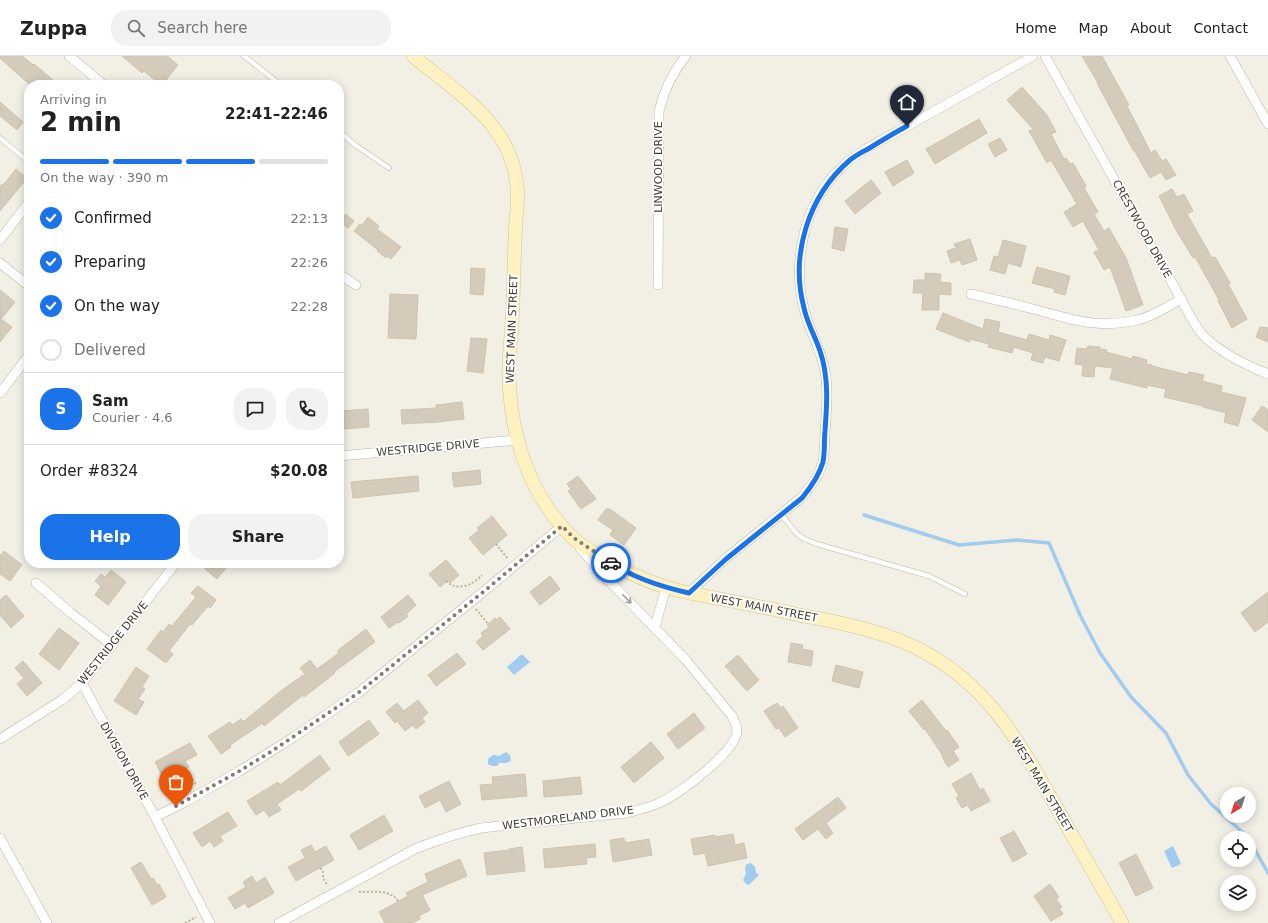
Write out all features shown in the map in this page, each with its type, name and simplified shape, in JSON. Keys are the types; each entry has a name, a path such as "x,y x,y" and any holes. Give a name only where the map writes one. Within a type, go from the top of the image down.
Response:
{"main road":[{"name":"WEST MAIN STREET","path":"413,56 481,112 504,142 511,157 516,173 518,189 509,380 512,412 517,440 525,465 545,504 562,526 574,538 615,566 636,576 666,587 689,593 870,630 892,637 918,649 959,674 990,704 1009,729 1030,762 1122,923"}],"street":[{"path":"69,56 98,80"},
{"name":"LINWOOD DRIVE","path":"658,284 659,111 663,94 670,78 686,56"},
{"path":"689,593 726,559 802,498 811,487 823,461 827,404 825,372 820,351 804,308 799,273 801,247 814,205 837,172 851,159 1033,56"},
{"name":"CRESTWOOD DRIVE","path":"1045,56 1201,333 1235,360 1268,374"},
{"path":"1230,56 1268,124"},
{"path":"0,240 24,209"},
{"path":"0,263 24,282"},
{"path":"344,277 356,285"},
{"path":"971,294 1000,300 1078,322 1098,325 1117,324 1137,320 1159,312 1181,299"},
{"path":"0,393 24,362"},
{"name":"WESTRIDGE DRIVE","path":"344,456 517,440"},
{"path":"155,817 238,772 294,737 358,693 562,526"},
{"name":"WESTMORELAND DRIVE","path":"279,923 415,849 452,835 481,828 626,813 645,809 677,794 713,764 728,748 735,738 737,730 735,723 720,701 686,660 608,580 574,538"},
{"name":"WESTRIDGE DRIVE","path":"0,739 62,700 82,683 172,568"},
{"path":"36,583 112,645"},
{"path":"655,627 666,587"},
{"name":"DIVISION DRIVE","path":"82,683 155,817 210,923"},
{"path":"0,838 47,923"}],"lane":[{"path":"244,56 275,80"},
{"path":"344,135 355,145 389,168"},
{"path":"0,138 24,158"},
{"path":"781,514 796,533 817,544 929,576 965,594"}],"path":[{"path":"496,544 514,566"},
{"path":"446,581 455,587 464,586 482,575"},
{"path":"470,602 488,624"},
{"path":"186,769 200,793"},
{"path":"320,868 323,872 323,878 331,895"},
{"path":"359,892 377,892 388,894 396,897 398,901"}],"water":[{"path":"522,654 530,662 514,675 507,667"},
{"path":"506,752 510,755 511,761 499,763 497,766 488,764 488,759 493,755 499,756"},
{"path":"1173,846 1181,864 1172,868 1164,851"},
{"path":"751,863 755,867 756,873 759,875 747,885 743,880 746,874 745,868 747,864"}],"building":[{"path":"0,56 22,56 53,80 24,80 0,58"},
{"path":"122,56 167,56 178,65 166,80 155,80 144,71 142,73"},
{"path":"1082,56 1102,56 1129,105 1127,106 1151,153 1155,150 1162,161 1166,159 1176,175 1166,180 1161,172 1150,178 1133,150"},
{"path":"1022,87 1046,114 1056,132 1051,134 1064,159 1066,158 1070,164 1073,163 1086,186 1084,188 1098,212 1094,214 1104,231 1109,228 1126,258 1143,305 1126,311 1110,267 1104,270 1094,252 1099,250 1083,221 1073,227 1064,212 1077,204 1051,160 1047,163 1029,131 1033,129 1007,100"},
{"path":"0,102 23,122 17,130 0,116"},
{"path":"979,119 987,133 935,164 926,149"},
{"path":"1000,138 1007,150 995,157 988,144"},
{"path":"907,160 914,173 893,186 885,172"},
{"path":"16,169 24,176 24,182 0,211 0,186 5,183"},
{"path":"871,180 881,193 855,214 845,201"},
{"path":"1172,189 1177,197 1184,194 1193,211 1187,214 1212,258 1215,257 1230,283 1228,284 1247,319 1232,328 1218,301 1219,300 1195,257 1193,258 1176,230 1159,196"},
{"path":"346,214 354,221 348,228 344,225 344,217"},
{"path":"368,217 379,226 377,229 401,247 391,259 387,256 386,258 354,231 360,224 362,225"},
{"path":"835,227 848,229 844,251 832,248"},
{"path":"970,239 977,260 962,265 960,260 951,263 947,251 956,248 954,244"},
{"path":"1003,240 1026,246 1021,267 1008,263 1005,274 990,270 994,256 998,257"},
{"path":"1037,267 1070,276 1065,295 1054,292 1055,289 1032,283"},
{"path":"471,268 485,269 483,295 470,294"},
{"path":"925,273 941,274 940,282 951,283 951,295 939,294 939,310 922,310 923,293 913,293 914,280 925,280"},
{"path":"0,290 15,302 1,319 12,327 0,342"},
{"path":"390,294 418,295 416,339 388,338"},
{"path":"943,313 983,329 985,319 1000,322 998,332 1027,340 1029,334 1049,340 1050,335 1066,340 1059,361 1045,357 1043,363 1031,360 1033,353 1014,347 1012,353 988,347 989,344 970,339 969,342 936,329"},
{"path":"1260,327 1268,328 1268,342 1256,337"},
{"path":"471,338 487,339 483,373 467,371"},
{"path":"1088,346 1100,347 1100,349 1107,350 1106,352 1132,359 1133,356 1147,360 1146,364 1188,375 1189,372 1204,375 1202,381 1222,386 1221,392 1246,398 1238,426 1224,422 1226,413 1164,397 1166,389 1147,385 1147,388 1110,379 1113,368 1095,366 1094,377 1082,376 1083,365 1075,364 1077,348 1087,349"},
{"path":"462,402 464,419 402,424 401,410 436,408 436,405"},
{"path":"1262,406 1268,410 1268,432 1252,420"},
{"path":"368,409 369,427 344,429 344,411"},
{"path":"480,470 481,484 454,487 452,473"},
{"path":"418,476 419,491 353,498 351,482"},
{"path":"578,476 596,499 581,509 568,491 571,489 567,484"},
{"path":"606,509 610,509 636,528 624,545 610,535 613,530 598,520"},
{"path":"492,516 507,535 483,555 469,538 479,530 477,528"},
{"path":"4,551 22,565 10,581 0,574 0,556"},
{"path":"446,560 459,575 450,583 448,580 440,587 429,574"},
{"path":"206,568 226,568 217,579 205,569"},
{"path":"111,570 126,582 108,605 95,595 101,586 95,581 101,574 105,577"},
{"path":"550,576 560,589 540,605 530,592"},
{"path":"198,586 216,600 210,608 208,606 192,625 190,624 169,651 173,654 166,663 147,649 161,630 163,632 169,624 172,626 196,597 191,593"},
{"path":"1268,592 1268,622 1255,632 1241,613"},
{"path":"6,595 24,616 11,628 0,615 0,600"},
{"path":"408,595 416,605 406,614 408,616 389,628 381,617"},
{"path":"500,617 510,629 483,650 476,642 483,636 481,633 489,627 487,625 495,618 496,620"},
{"path":"59,628 79,643 59,670 39,654"},
{"path":"366,629 375,642 334,672 335,673 304,697 303,695 264,726 263,723 230,745 231,747 221,754 208,736 230,722 232,725 241,719 243,722 282,690 305,674 300,668 310,660 317,669 339,653 337,651"},
{"path":"791,643 803,645 802,649 813,651 811,666 788,662"},
{"path":"457,653 466,664 436,686 428,675"},
{"path":"738,655 759,680 747,691 725,666"},
{"path":"23,661 42,683 27,696 17,684 24,678 15,668"},
{"path":"836,665 863,672 859,688 832,681"},
{"path":"136,667 149,676 142,687 145,689 138,699 144,702 136,715 114,701"},
{"path":"418,700 428,713 422,718 425,722 416,729 413,725 405,731 397,721 395,723 386,712 397,703 404,711"},
{"path":"922,700 959,747 953,751 959,760 948,767 942,757 943,756 925,729 924,730 909,711"},
{"path":"777,703 781,708 783,706 798,728 785,737 779,728 776,729 764,711"},
{"path":"694,713 705,728 678,749 667,734"},
{"path":"369,720 379,734 348,756 339,742"},
{"path":"651,742 664,758 634,783 621,767"},
{"path":"190,743 197,755 185,761 189,767 176,774 178,777 166,783 155,762"},
{"path":"320,755 330,769 301,791 299,789 277,804 281,810 269,817 264,810 256,815 247,801 278,782 280,785"},
{"path":"971,773 980,790 983,788 990,801 971,811 968,805 962,808 956,798 959,796 952,784"},
{"path":"525,774 527,796 482,800 480,785 493,784 492,777"},
{"path":"580,777 582,794 544,797 543,781"},
{"path":"449,781 461,804 446,812 440,800 425,808 419,796"},
{"path":"838,797 846,808 826,823 833,833 826,839 818,829 803,840 795,829"},
{"path":"228,812 237,826 220,836 223,841 214,847 210,841 202,847 193,833"},
{"path":"384,815 393,831 359,850 350,835"},
{"path":"1014,831 1027,854 1013,862 1000,838"},
{"path":"733,834 735,845 744,843 747,858 708,866 705,853 694,855 691,839"},
{"path":"624,838 625,843 649,839 652,855 613,862 610,840"},
{"path":"595,844 596,857 586,858 587,864 545,868 543,849"},
{"path":"311,845 315,852 326,846 334,860 296,881 288,867 305,858 301,850"},
{"path":"522,847 525,871 487,875 484,853"},
{"path":"1136,854 1153,888 1136,896 1119,863"},
{"path":"460,859 467,876 422,895 430,910 419,916 420,919 412,923 385,923 379,912 408,896 406,893 428,882 425,874"},
{"path":"141,862 151,879 153,878 157,885 159,884 166,897 152,905 131,868"},
{"path":"252,876 256,883 265,877 274,893 248,908 245,903 235,909 228,898 246,887 243,882"},
{"path":"1050,884 1059,897 1056,899 1062,907 1059,908 1063,914 1051,921 1034,896"}],"waterway":[{"path":"864,515 959,545 1017,540 1049,543 1080,615 1100,653 1131,697 1166,733 1188,775 1211,804 1241,831"},
{"path":"1256,852 1268,873"}],"way so far":[{"path":"176,806 238,772 272,751 358,693 562,526 574,538 611,563"}],"route":[{"path":"611,563 636,576 666,587 689,593 726,559 802,498 811,487 823,461 827,393 825,372 820,351 804,308 800,287 799,265 801,247 807,224 814,205 825,187 837,172 851,159 907,126"}]}
